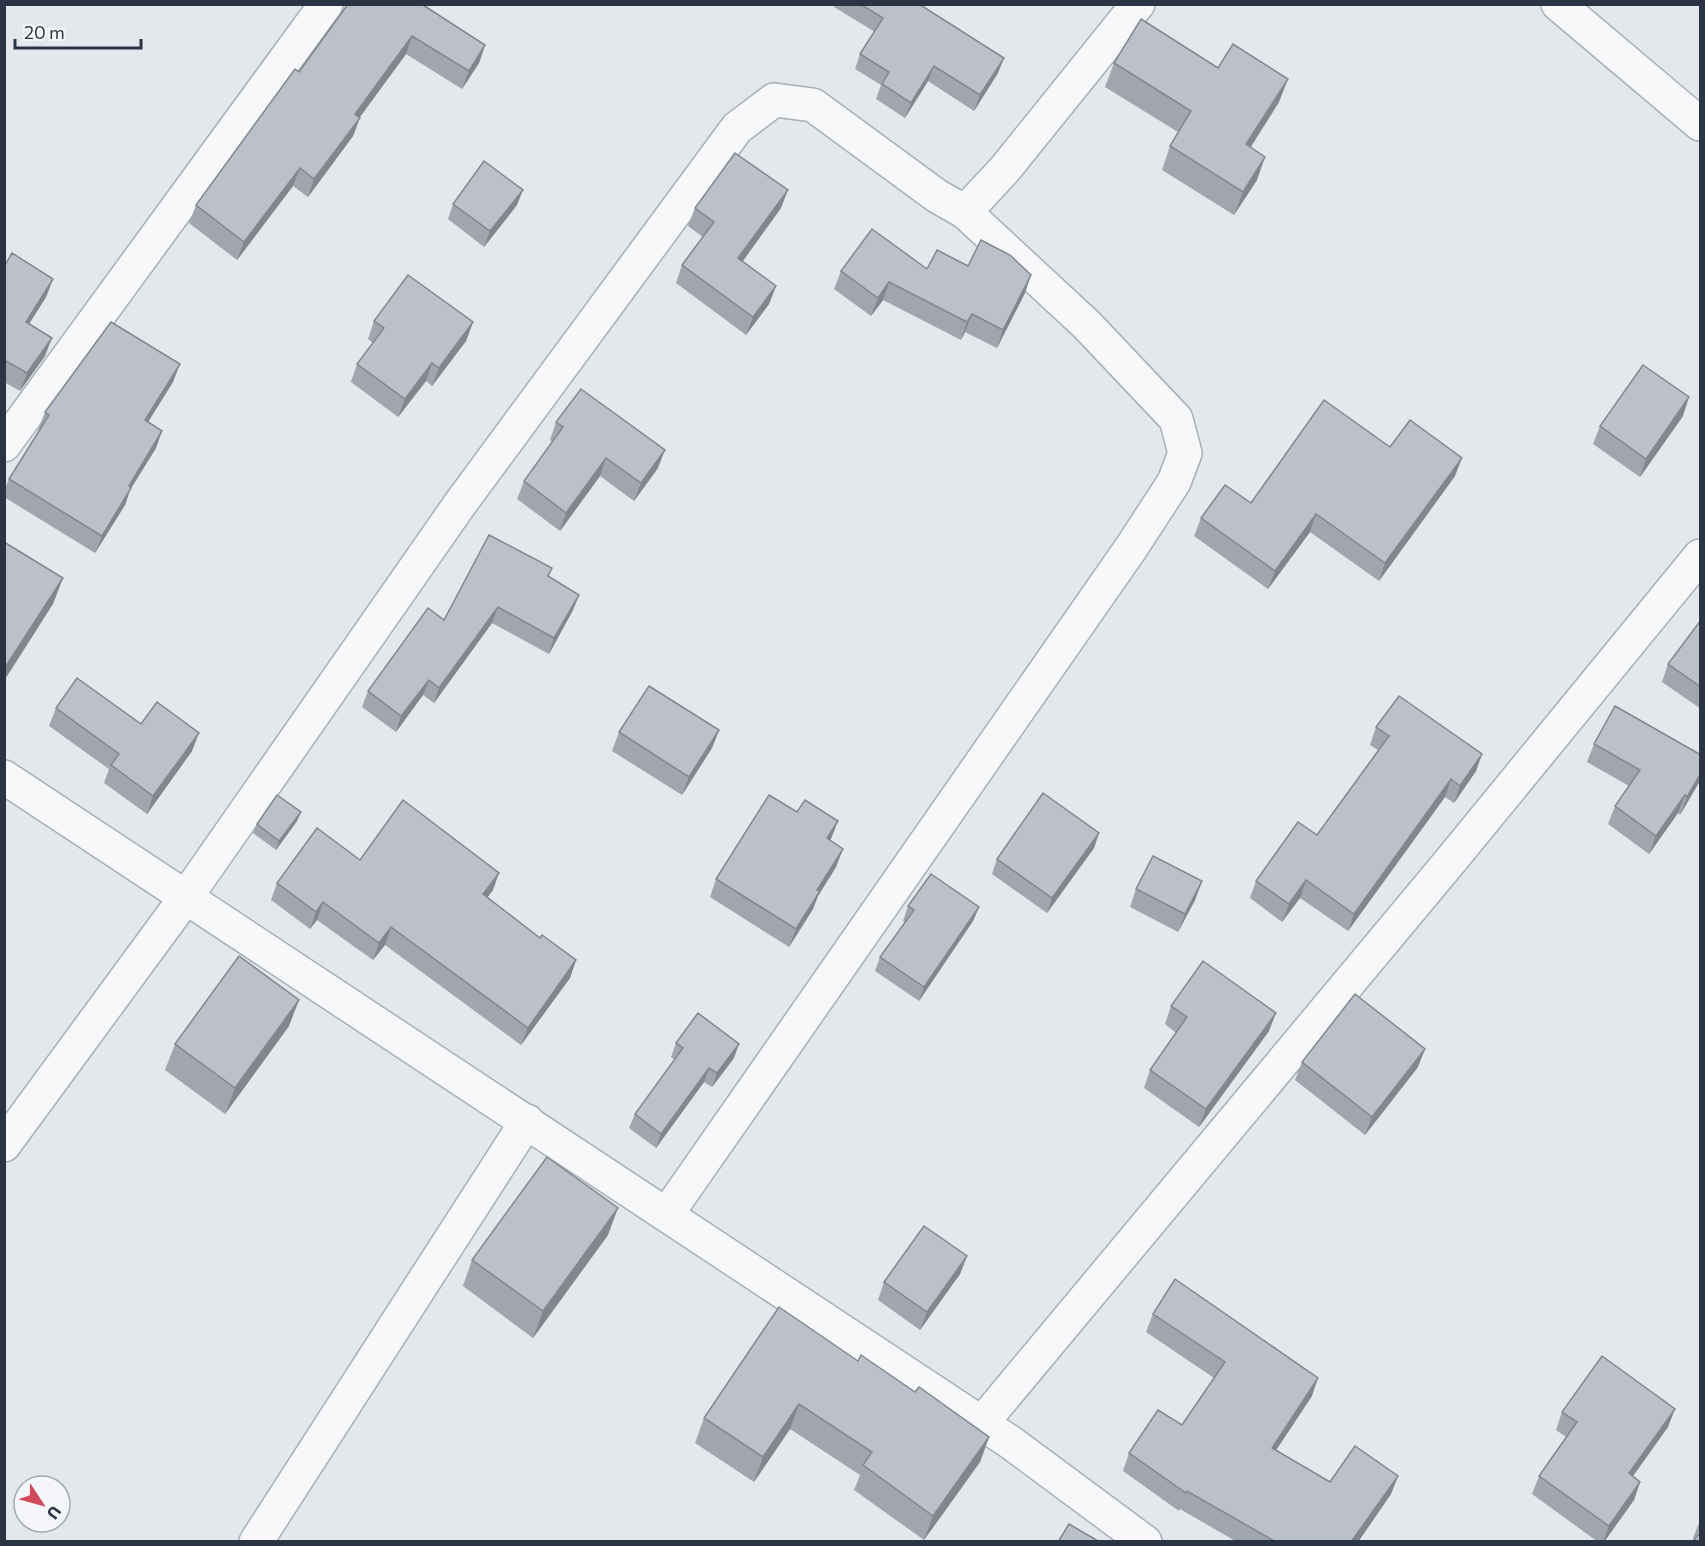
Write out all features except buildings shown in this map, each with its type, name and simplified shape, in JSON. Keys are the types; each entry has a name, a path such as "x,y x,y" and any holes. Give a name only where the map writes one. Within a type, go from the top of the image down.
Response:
{"street":[{"path":"4,445 326,4"},
{"path":"965,212 1005,169 1138,4"},
{"path":"1558,4 1701,124"},
{"path":"4,1145 186,897 460,504 737,128 774,100 813,105 937,196 965,212 1087,325 1176,418 1185,453 1174,482 1131,548 667,1214"},
{"path":"981,1424 1701,556"},
{"path":"4,777 527,1121 981,1424 1145,1542"},
{"path":"256,1542 527,1121"}]}
